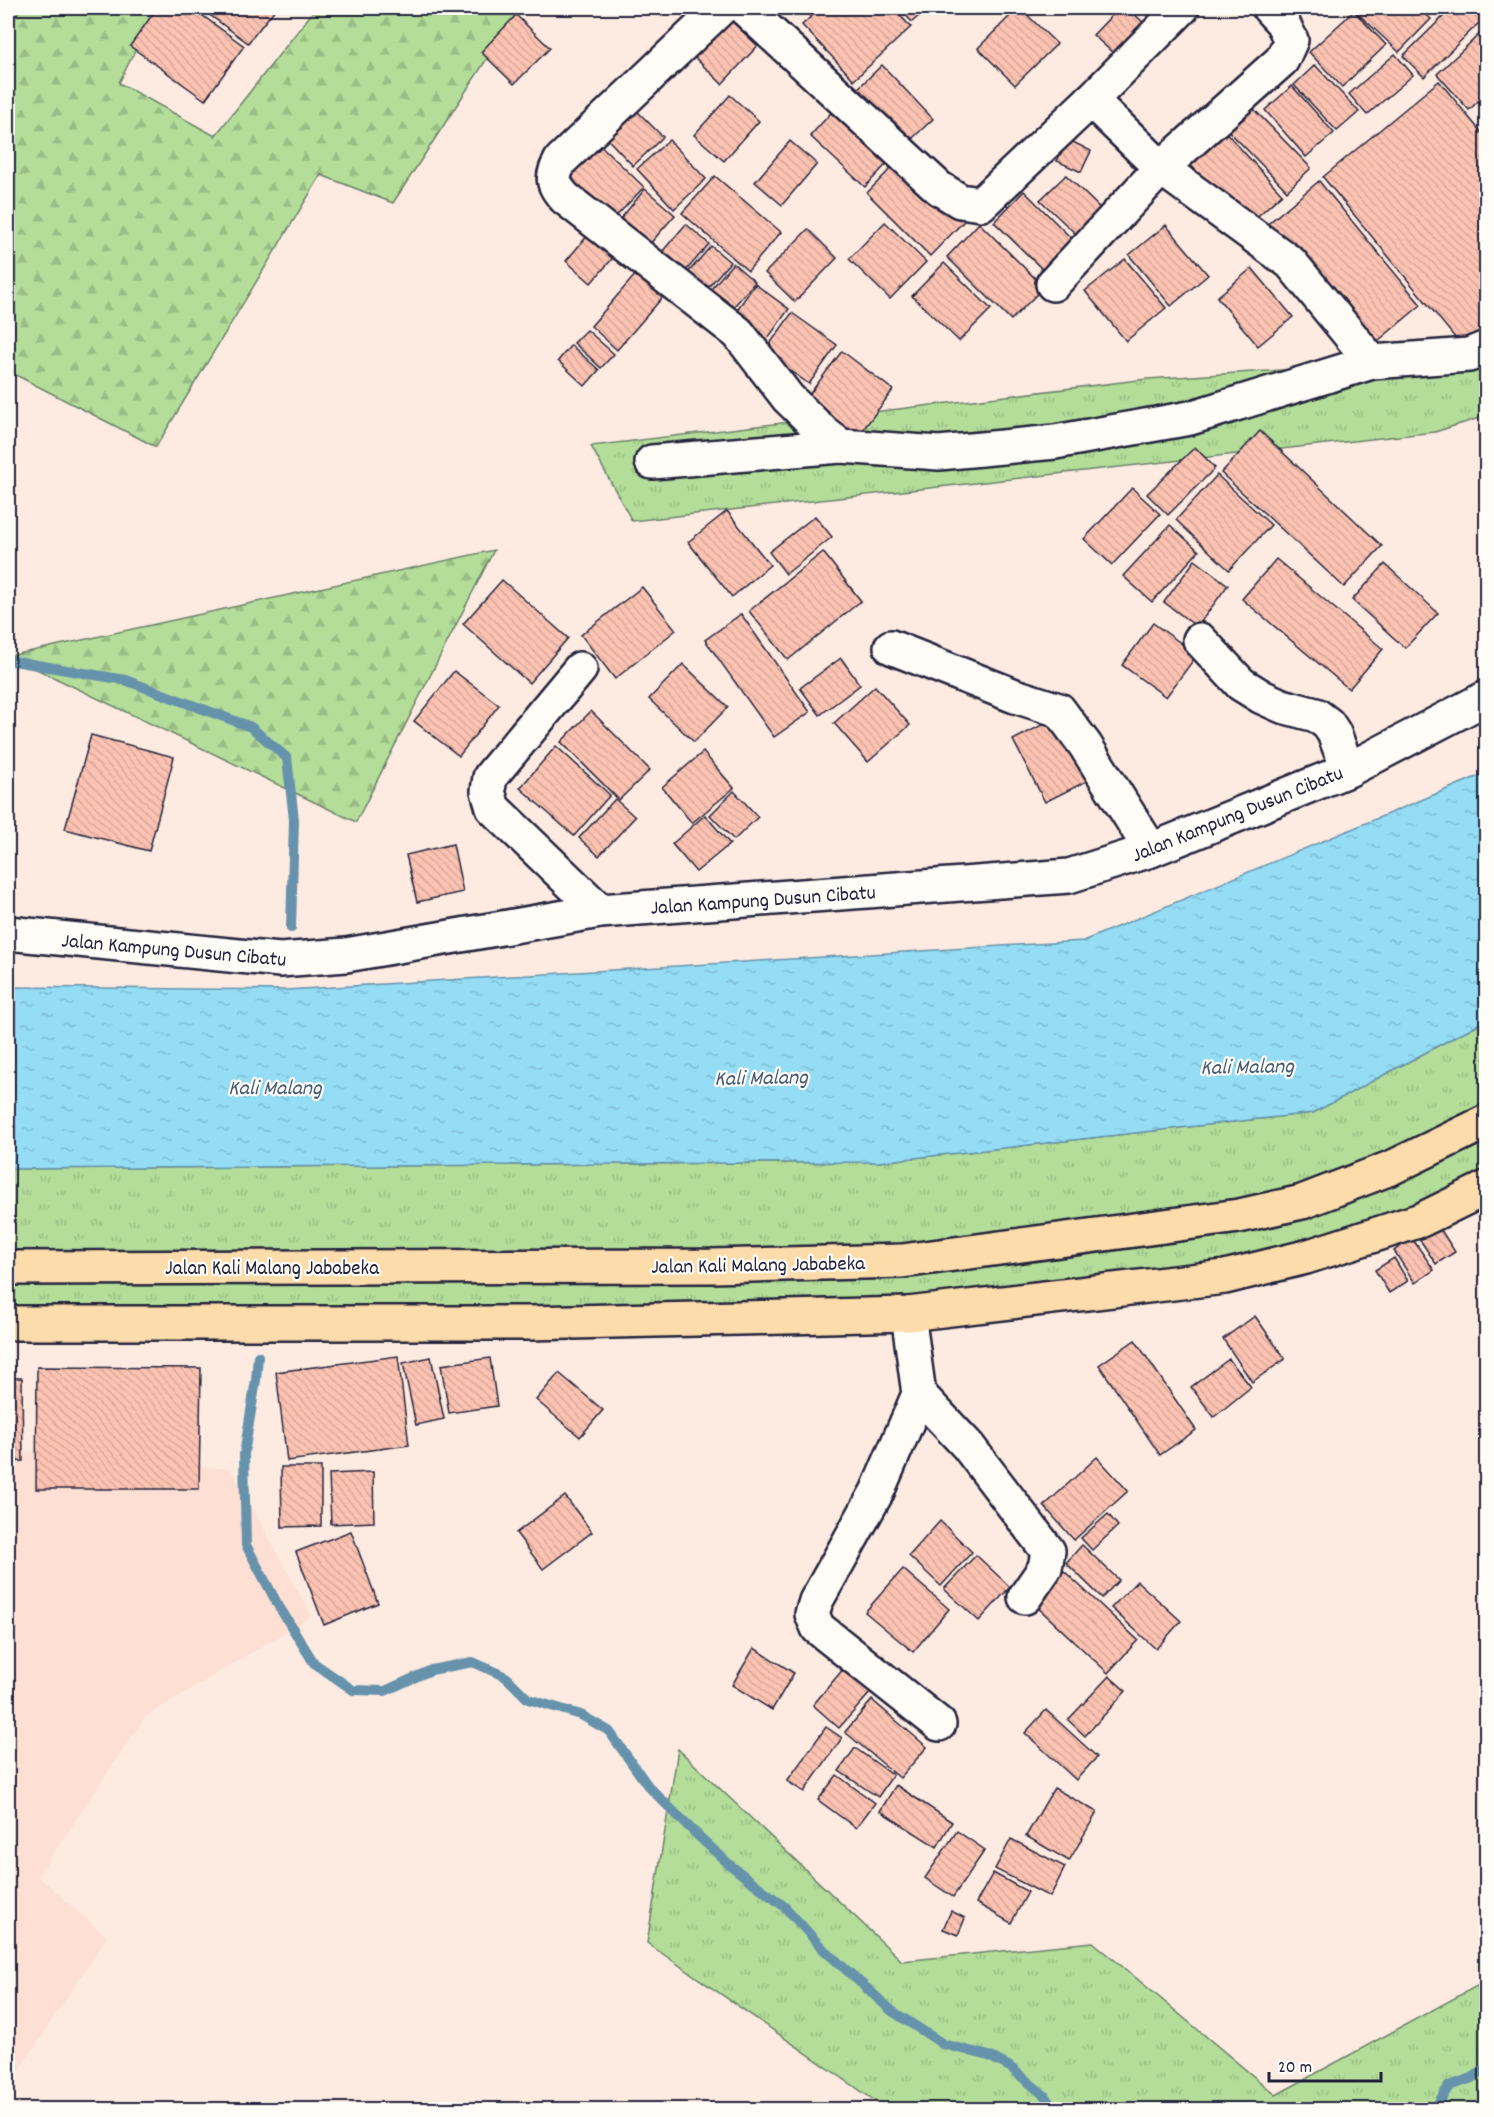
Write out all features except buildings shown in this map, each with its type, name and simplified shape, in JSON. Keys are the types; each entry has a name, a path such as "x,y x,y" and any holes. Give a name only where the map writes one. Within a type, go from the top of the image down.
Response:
{"main road":[{"name":"Jalan Kali Malang Jababeka","path":"8,1268 711,1266 902,1260 1239,1216 1302,1202 1393,1167 1486,1122"},
{"path":"8,1323 529,1323 908,1314 1225,1277 1306,1257 1421,1220 1486,1188"}],"street":[{"path":"721,8 561,160 554,171 554,186 565,198 738,333 788,399 824,434 841,446"},
{"path":"744,8 939,188 960,201 981,204 1091,100 1182,8"},
{"path":"1053,284 1161,168 1282,60 1291,40 1282,22 1269,8"},
{"path":"1091,100 1161,168 1291,263 1372,363"},
{"path":"652,462 841,446 939,453 1055,442 1190,418 1372,363 1468,355 1486,348"},
{"path":"1200,640 1241,684 1262,698 1316,715 1328,724 1334,733 1348,770"},
{"path":"891,647 1015,696 1059,710 1085,745 1151,850"},
{"path":"580,669 490,777 488,791 494,808 600,911"},
{"name":"Jalan Kampung Dusun Cibatu","path":"8,933 280,960 346,955 600,911 1069,876 1151,850 1348,770 1486,698"},
{"path":"908,1314 918,1394 877,1492 816,1601 812,1614 818,1628 939,1724"},
{"path":"918,1394 968,1446 1048,1551 1045,1568 1025,1597"}],"shaded area":[{"path":"8,1449 231,1469 312,1616 145,1717 38,1876 107,1937 8,2087"}],"green space":[{"path":"21,8 156,8 119,83 215,136 316,8 520,8 393,203 321,175 156,447 8,371 8,27"},
{"path":"1486,353 1486,416 1435,432 632,521 591,446 1147,379 1477,357"},
{"path":"494,550 356,822 9,656"},
{"path":"1486,1020 1486,1188 1225,1277 908,1314 8,1322 8,1169 878,1162 1313,1113"},
{"path":"678,1749 902,1961 1093,1942 1276,2095 1486,1981 1486,2109 887,2109 647,1943"}],"water":[{"name":"Kali Malang","path":"1486,773 1486,1020 1313,1113 878,1162 8,1169 8,987 286,990 1083,941"}],"waterway":[{"path":"8,660 125,680 251,727 287,758 294,820 291,928"},
{"path":"258,1356 244,1454 246,1545 278,1605 314,1663 353,1690 385,1691 431,1670 473,1662 506,1677 528,1699 581,1715 609,1731 648,1786 693,1831 730,1865 785,1907 823,1949 892,2011 943,2044 989,2056 1010,2067 1044,2095 1054,2110"},
{"path":"1434,2110 1449,2086 1472,2078 1486,2068"}]}
